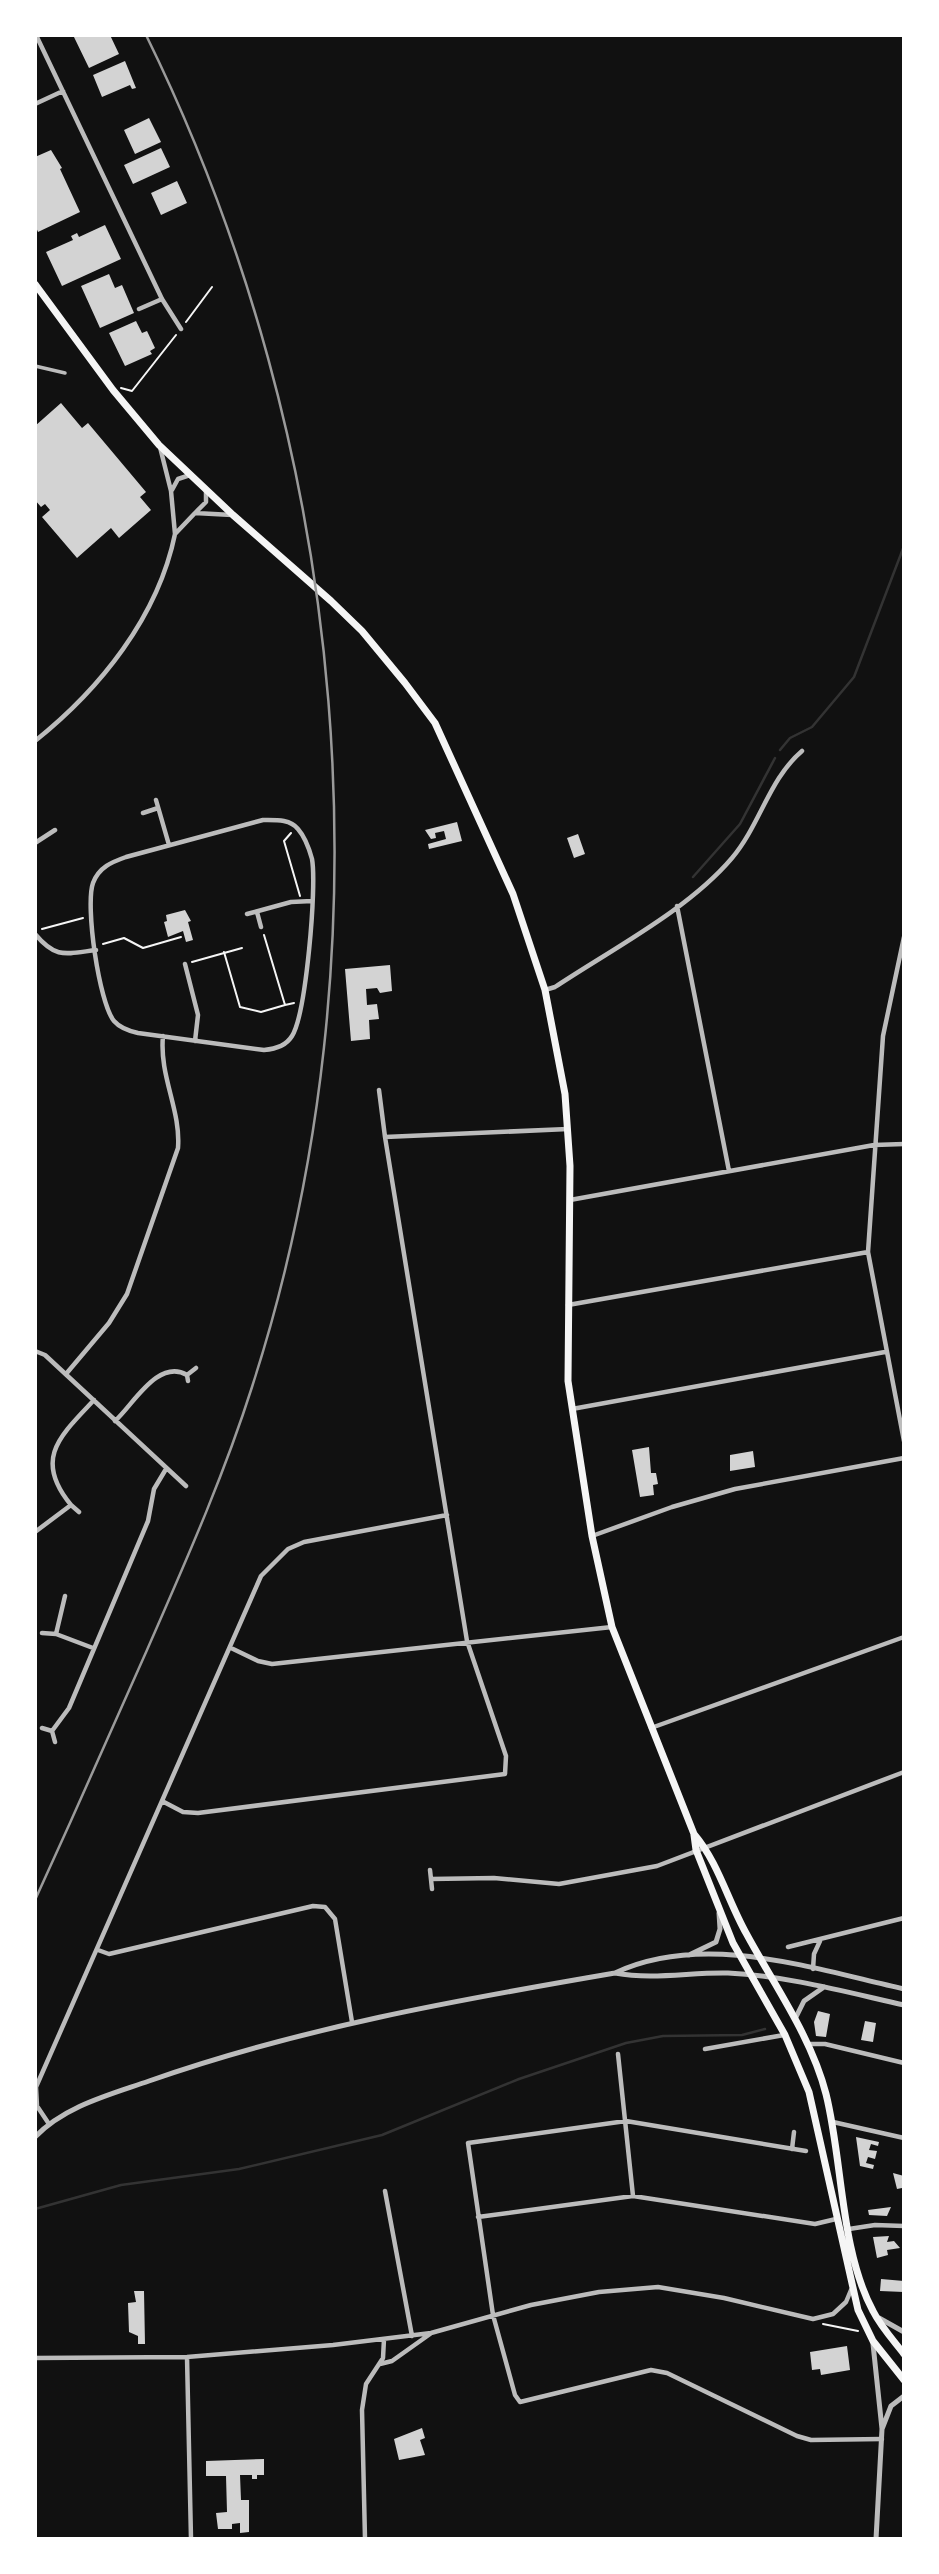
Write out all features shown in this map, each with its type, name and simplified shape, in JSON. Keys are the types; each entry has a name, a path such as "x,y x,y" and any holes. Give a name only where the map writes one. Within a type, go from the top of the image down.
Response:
{"main road":[{"path":"36,287 113,390 159,444 369,639 435,723 513,894 545,990 561,1059 569,1129 568,1305 572,1409 592,1536 612,1627 694,1834 696,1850 719,1909 740,1957 785,2035 809,2092 851,2290 873,2341 904,2380"},
{"path":"694,1834 705,1847 807,2045 825,2089 858,2273 874,2314 904,2354"}],"street":[{"path":"36,35 162,299 181,329"},
{"path":"35,104 63,91"},
{"path":"139,309 162,299"},
{"path":"35,366 65,373"},
{"path":"35,741 107,671 135,631 156,594 174,534 172,491 159,444"},
{"path":"172,491 178,479 190,475"},
{"path":"174,534 206,502 206,490"},
{"path":"195,513 233,515"},
{"path":"545,990 677,906 732,857 746,839 788,764 802,751"},
{"path":"156,800 169,845"},
{"path":"143,813 158,808"},
{"path":"263,820 282,820 296,827 306,840 312,861 312,901 302,1003 293,1034 280,1046 264,1049 195,1041 130,1031 115,1022 105,1003 95,948 91,916 92,884 103,868 126,857 169,845 263,820"},
{"path":"35,843 55,830"},
{"path":"247,914 301,901 312,901"},
{"path":"677,906 729,1171"},
{"path":"257,912 261,927"},
{"path":"35,933 48,950 55,953 95,948"},
{"path":"904,937 883,1036 867,1252 904,1441"},
{"path":"185,964 198,1015 195,1041"},
{"path":"65,1374 109,1323 127,1294 178,1148 180,1128 162,1058 163,1036"},
{"path":"162,1801 183,1812 198,1813 501,1777 507,1770 506,1756 467,1641 379,1090"},
{"path":"385,1137 569,1129"},
{"path":"570,1200 874,1145 904,1143"},
{"path":"568,1305 867,1252"},
{"path":"35,1351 45,1355 186,1486"},
{"path":"572,1409 885,1352"},
{"path":"115,1421 149,1382 174,1372 188,1378 196,1368"},
{"path":"79,1512 55,1485 52,1459 65,1431 94,1400"},
{"path":"592,1536 673,1507 735,1489 904,1458"},
{"path":"52,1731 69,1708 148,1521 154,1489 166,1469"},
{"path":"35,1532 71,1505"},
{"path":"49,2124 37,2106 36,2087 261,1576 288,1549 320,1539 447,1515"},
{"path":"56,1634 65,1596"},
{"path":"231,1648 267,1664 467,1641 558,1635 612,1627"},
{"path":"42,1633 56,1634 93,1648"},
{"path":"650,1728 904,1637"},
{"path":"42,1728 52,1731"},
{"path":"52,1731 55,1742"},
{"path":"432,1879 494,1878 559,1884 657,1866 904,1772"},
{"path":"430,1870 432,1889"},
{"path":"98,1950 109,1954 313,1906 325,1907 335,1919 352,2022"},
{"path":"683,1958 716,1942 720,1929 719,1909"},
{"path":"788,1947 904,1918"},
{"path":"813,1969 814,1954 820,1941"},
{"path":"35,2137 49,2124 86,2103 206,2061 352,2022 615,1973 639,1962 683,1958 761,1959 904,1989"},
{"path":"615,1973 639,1978 686,1973 772,1977 904,2005"},
{"path":"794,2020 804,2001 824,1987"},
{"path":"705,2049 785,2035"},
{"path":"807,2045 825,2044 904,2063"},
{"path":"618,2054 633,2196"},
{"path":"806,2151 626,2121 468,2143 493,2315 515,2395 520,2402 651,2370 667,2373 797,2437 811,2440 882,2439"},
{"path":"833,2122 904,2138"},
{"path":"792,2149 794,2132"},
{"path":"385,2191 412,2336"},
{"path":"478,2217 633,2196 815,2224 836,2219"},
{"path":"849,2229 875,2225 904,2226"},
{"path":"35,2358 187,2357 412,2336 599,2292 658,2287 724,2298 813,2319 841,2309 851,2290"},
{"path":"874,2314 904,2332"},
{"path":"380,2364 392,2361 431,2333"},
{"path":"365,2539 362,2410 366,2384 380,2364 385,2351 384,2339"},
{"path":"873,2341 882,2429 876,2539"},
{"path":"187,2357 191,2539"},
{"path":"882,2429 891,2406 904,2396"}],"path":[{"path":"113,390 118,386 132,391 212,287"},
{"path":"296,827 284,841 301,901"},
{"path":"35,933 91,916"},
{"path":"261,927 285,1005"},
{"path":"95,948 124,938 143,947 181,937"},
{"path":"185,964 242,948"},
{"path":"224,953 240,1007 261,1012 302,1003"},
{"path":"813,2319 859,2331 866,2328"}],"building":[{"path":"73,35 110,35 119,54 89,68"},
{"path":"125,61 136,88 132,89 130,85 102,97 93,75"},
{"path":"149,118 161,142 135,154 124,130"},
{"path":"161,148 170,167 133,184 124,165"},
{"path":"51,150 62,168 60,169 80,212 38,232 35,225 35,157"},
{"path":"177,181 187,203 161,215 151,193"},
{"path":"105,225 121,259 62,286 46,252 73,240 71,236 77,233 79,237"},
{"path":"109,274 115,288 122,285 134,313 100,328 81,286"},
{"path":"136,321 142,333 147,331 155,348 150,351 152,354 125,366 109,333"},
{"path":"61,403 82,428 88,423 146,492 140,497 151,510 119,538 111,528 77,558 42,517 50,510 45,504 41,507 35,500 35,426"},
{"path":"457,822 462,841 429,849 428,844 446,839 444,831 435,833 436,838 431,839 425,830"},
{"path":"578,834 585,854 574,858 567,838"},
{"path":"185,910 191,921 188,922 193,940 186,942 183,931 168,937 164,922 167,921 166,915"},
{"path":"390,965 392,991 380,993 377,988 366,989 367,1005 377,1004 379,1019 369,1020 370,1039 351,1041 345,969"},
{"path":"649,1447 651,1473 656,1473 658,1484 653,1485 654,1495 640,1497 632,1450"},
{"path":"753,1451 755,1467 730,1471 730,1455"},
{"path":"818,2011 830,2014 826,2037 816,2036 814,2022"},
{"path":"865,2021 876,2023 873,2042 861,2040"},
{"path":"856,2137 879,2142 878,2146 871,2144 869,2150 877,2151 875,2159 868,2157 866,2163 874,2165 873,2169 860,2166"},
{"path":"893,2173 904,2176 904,2192 902,2188 897,2189"},
{"path":"891,2207 887,2216 869,2215 868,2210"},
{"path":"889,2236 887,2242 894,2241 900,2248 887,2250 888,2255 877,2258 873,2237"},
{"path":"881,2279 904,2281 904,2292 880,2291"},
{"path":"134,2291 144,2291 145,2344 138,2344 138,2336 129,2332 128,2303 136,2302"},
{"path":"847,2346 850,2370 821,2375 820,2369 812,2370 810,2352"},
{"path":"422,2428 425,2438 420,2440 425,2455 399,2460 394,2439"},
{"path":"264,2459 264,2475 257,2475 257,2479 252,2479 252,2475 240,2475 241,2500 249,2500 249,2532 240,2533 240,2523 232,2524 232,2529 218,2529 216,2513 227,2512 226,2476 206,2476 206,2461"}],"waterway":[{"path":"780,750 790,738 812,727 854,677 904,546"},
{"path":"693,877 740,824 775,758"},
{"path":"35,2209 121,2185 239,2169 382,2135 519,2079 626,2043 663,2036 742,2035 765,2029"}],"railway":[{"path":"35,1900 189,1553 229,1454 252,1387 297,1220 324,1048 334,875 328,701 306,528 268,359 215,194 146,35"}]}
